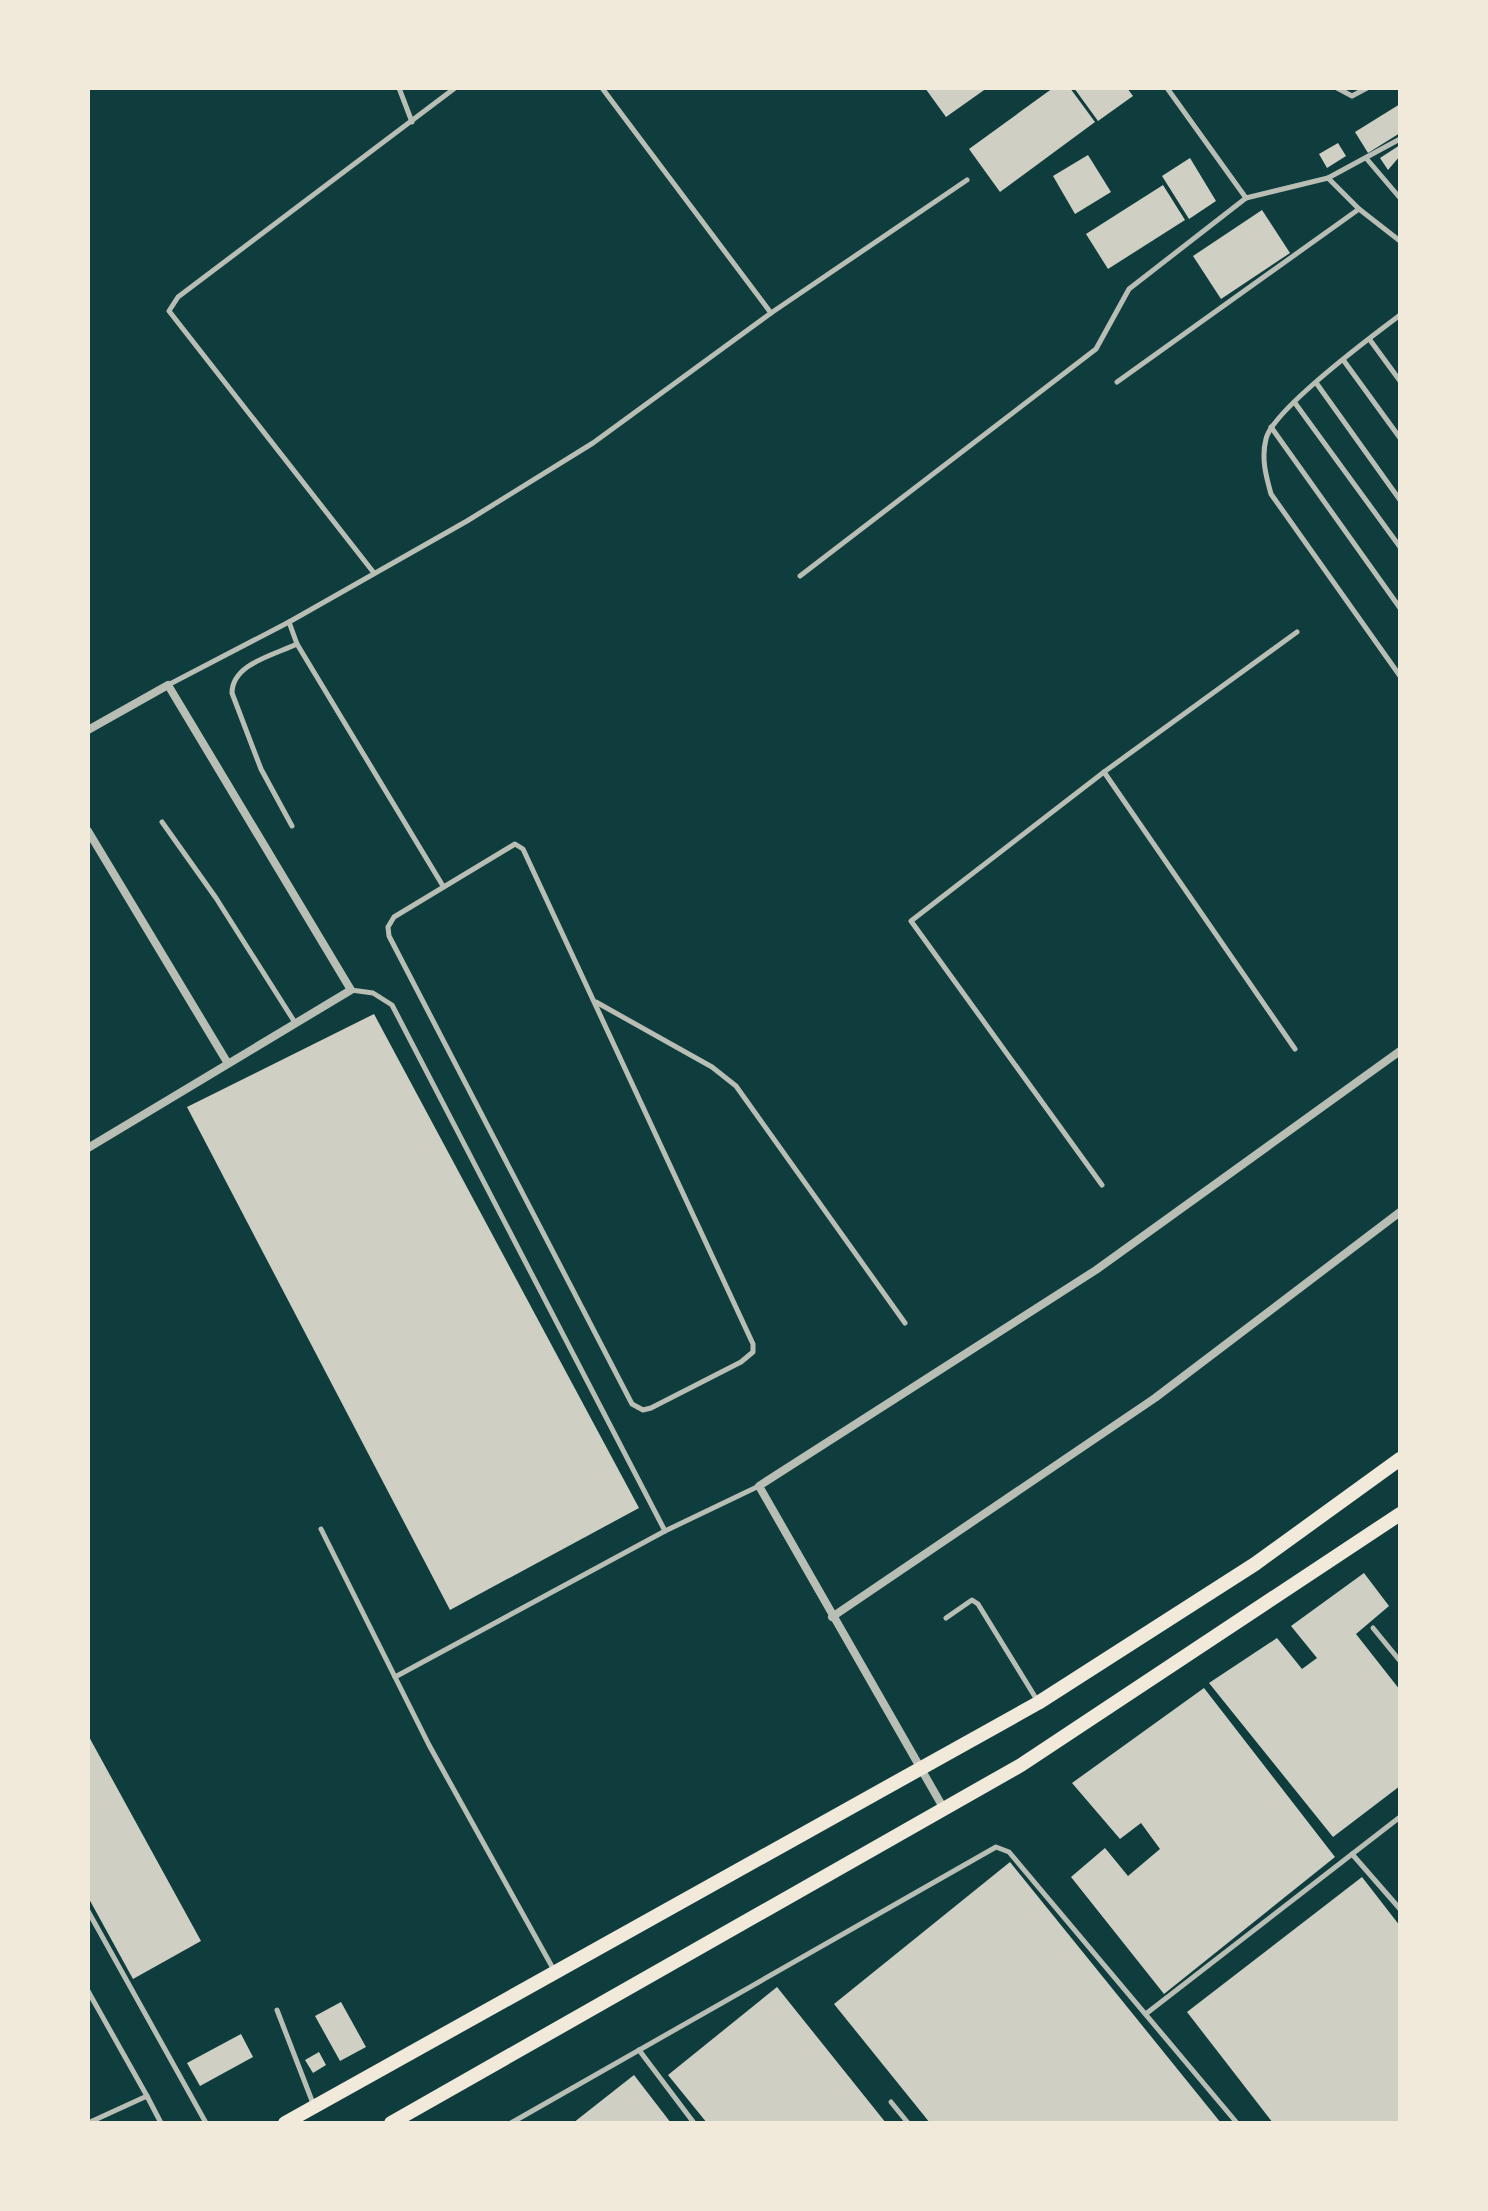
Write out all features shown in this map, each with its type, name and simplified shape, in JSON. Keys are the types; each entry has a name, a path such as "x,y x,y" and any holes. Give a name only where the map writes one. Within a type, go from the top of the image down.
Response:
{"main road":[{"path":"285,2123 557,1975 680,1901 1038,1703 1255,1564 1400,1459"},
{"path":"391,2123 1034,1757 1400,1514"}],"street":[{"path":"88,730 168,685 349,986 88,1148"},
{"path":"88,831 227,1062"},
{"path":"944,1809 918,1769 759,1486 1096,1270 1400,1051"},
{"path":"832,1617 1155,1398 1400,1212"}],"lane":[{"path":"399,88 412,122"},
{"path":"374,573 169,311 173,302 190,288 455,88"},
{"path":"602,88 771,313"},
{"path":"1167,88 1246,198"},
{"path":"1337,88 1352,96 1367,88"},
{"path":"800,576 1096,349 1129,289 1246,198 1328,178 1400,139"},
{"path":"1366,158 1400,198"},
{"path":"1328,178 1359,209 1400,241"},
{"path":"168,685 289,622 467,521 593,443 771,313 967,180"},
{"path":"1117,382 1359,209"},
{"path":"1399,318 1294,402 1271,427 1266,439 1264,463 1271,494 1400,676"},
{"path":"1370,340 1400,381"},
{"path":"1344,361 1400,438"},
{"path":"1317,384 1400,500"},
{"path":"1294,402 1400,547"},
{"path":"1271,427 1400,608"},
{"path":"289,622 297,644 443,886"},
{"path":"1102,1185 911,921 1104,772 1297,632"},
{"path":"292,826 261,769 232,693 232,682 238,672 297,644"},
{"path":"1104,772 1295,1049"},
{"path":"162,822 216,898 294,1021"},
{"path":"515,844 523,849 594,1001 753,1344 753,1352 741,1362 643,1410 632,1404 389,936 388,927 394,917 507,846 515,844"},
{"path":"349,986 373,993 392,1005 665,1531"},
{"path":"594,1001 712,1067 736,1086 905,1323"},
{"path":"395,1677 665,1531 759,1486"},
{"path":"321,1529 395,1677 557,1975"},
{"path":"946,1618 972,1600 978,1604 1038,1703"},
{"path":"1373,1628 1400,1661"},
{"path":"1147,2013 1400,1817"},
{"path":"511,2123 996,1847 1009,1852 1237,2123"},
{"path":"1352,1854 1400,1909"},
{"path":"88,1911 206,2123"},
{"path":"88,1991 161,2123"},
{"path":"277,2010 314,2107"},
{"path":"639,2050 694,2123"},
{"path":"88,2123 147,2096"},
{"path":"891,2102 908,2123"}],"building":[{"path":"925,88 987,88 946,117"},
{"path":"1053,88 1070,88 1095,122 1000,192 969,149"},
{"path":"1074,88 1127,88 1133,96 1098,121"},
{"path":"1400,104 1400,133 1368,153 1355,132"},
{"path":"1338,143 1346,156 1327,168 1319,154"},
{"path":"1400,145 1400,156 1388,170 1380,158"},
{"path":"1088,155 1111,192 1075,214 1053,176"},
{"path":"1190,158 1216,201 1189,219 1162,176"},
{"path":"1163,185 1185,220 1108,269 1086,234"},
{"path":"1262,210 1290,253 1221,299 1193,256"},
{"path":"374,1014 639,1508 450,1610 187,1107"},
{"path":"1364,1573 1389,1606 1356,1634 1400,1690 1400,1786 1333,1837 1209,1683 1277,1638 1302,1669 1317,1658 1291,1626"},
{"path":"1204,1688 1335,1857 1164,1994 1071,1877 1105,1848 1128,1876 1160,1849 1141,1823 1120,1839 1072,1783"},
{"path":"88,1735 201,1941 133,1979 88,1897"},
{"path":"1010,1862 1221,2123 930,2123 834,2004"},
{"path":"1362,1877 1400,1926 1400,2123 1273,2123 1187,2012"},
{"path":"777,1987 886,2123 707,2123 668,2075"},
{"path":"341,2002 366,2047 340,2061 315,2016"},
{"path":"241,2034 253,2057 200,2086 187,2063"},
{"path":"319,2052 326,2065 313,2073 305,2060"},
{"path":"634,2075 671,2123 573,2123"}]}
